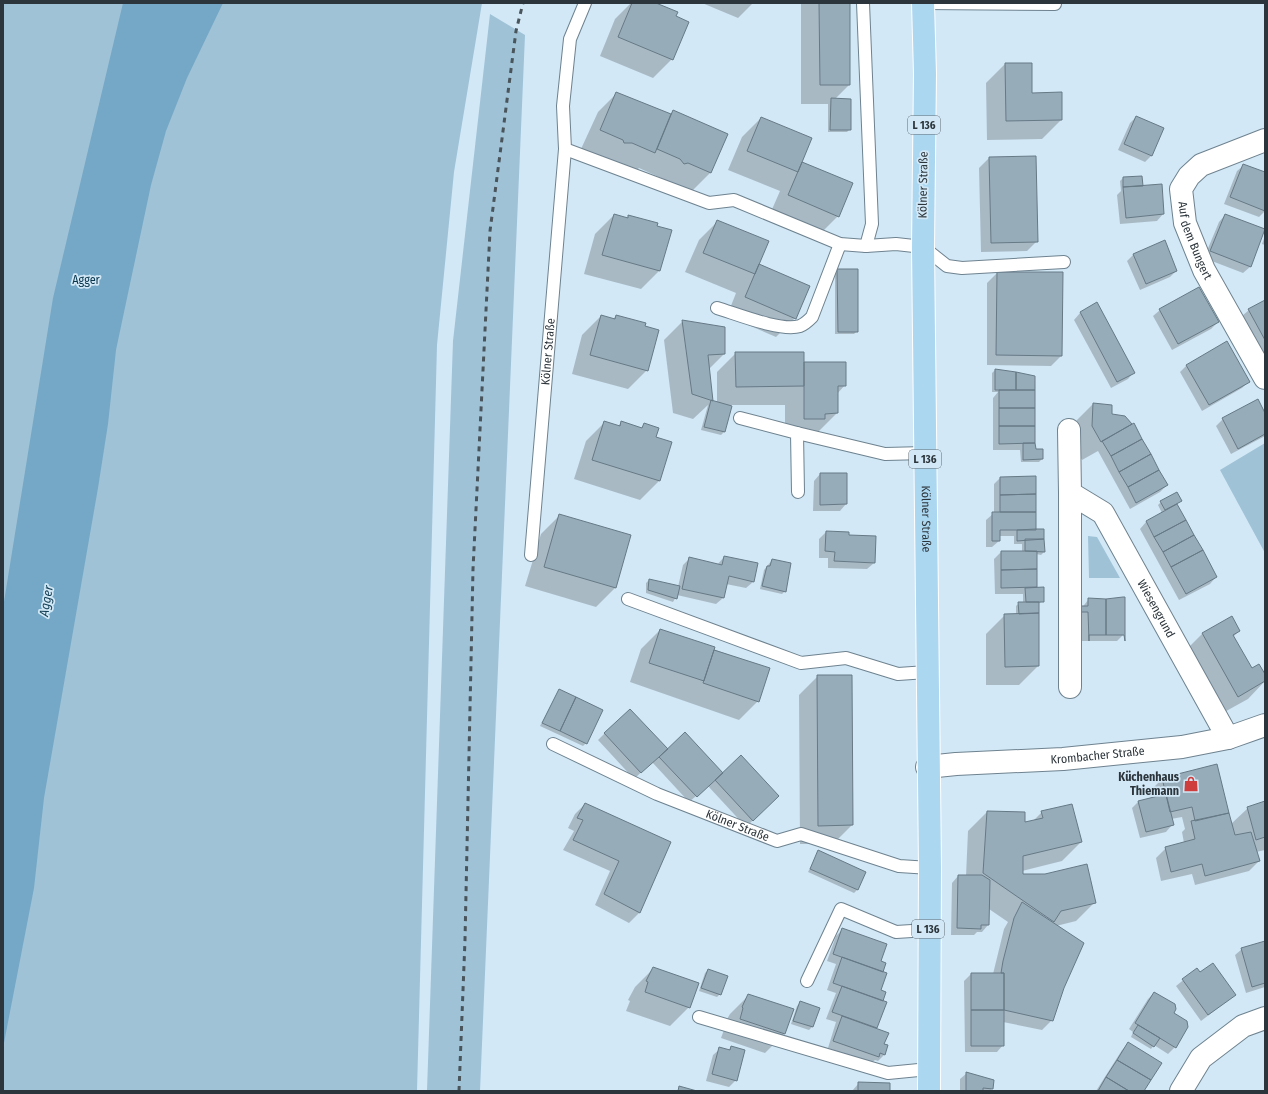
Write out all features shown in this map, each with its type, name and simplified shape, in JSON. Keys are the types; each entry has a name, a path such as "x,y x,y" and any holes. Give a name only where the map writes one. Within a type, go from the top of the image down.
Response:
{"main road":[{"name":"Kölner Straße","path":"923,3 925,74 923,247 926,672 930,868 928,930 929,1091"}],"street":[{"name":"Auf dem Bungert","path":"1265,140 1201,165 1189,176 1181,189 1185,223 1204,270 1265,378"},
{"path":"1069,430 1070,687"},
{"name":"Wiesengrund","path":"1070,493 1103,513 1228,738"},
{"name":"Krombacher Straße","path":"927,767 956,764 1063,760 1182,747 1228,738 1265,725"},
{"path":"1181,1091 1201,1058 1242,1026 1265,1018"}],"lane":[{"name":"Kölner Straße","path":"531,555 565,149 563,106 570,39 585,3"},
{"path":"863,3 872,224 866,246"},
{"path":"923,3 1055,4"},
{"path":"565,149 708,203 734,200 840,244 866,246 896,244 923,247 947,266 962,268 1064,262"},
{"path":"717,308 775,326 798,327 806,323 812,317 840,244"},
{"path":"740,418 885,454 925,453"},
{"path":"797,433 798,492"},
{"path":"628,599 801,663 846,658 898,674 926,672"},
{"name":"Kölner Straße","path":"553,744 657,794 777,841 801,834 899,866 930,868"},
{"path":"807,980 841,909 896,932 928,930"},
{"path":"699,1017 888,1073 929,1069"}],"green space":[{"path":"3,3 482,3 454,172 437,345 417,1091 3,1091"},
{"path":"490,14 525,35 480,1091 427,1091 453,341"},
{"path":"1265,443 1265,553 1220,470"},
{"path":"1088,536 1097,537 1120,578 1089,578"}],"water":[{"name":"Agger","path":"123,3 223,3 187,78 166,131 151,185 116,350 108,424 98,488 44,798 34,888 3,1048 3,608 53,298"}],"building":[{"path":"632,3 656,3 678,12 676,16 689,22 673,60 618,37"},
{"path":"819,3 850,3 850,85 820,85"},
{"path":"1005,63 1032,63 1032,93 1062,92 1062,120 1006,121"},
{"path":"616,92 671,114 655,153 632,143 624,143 623,140 600,130"},
{"path":"831,98 851,99 851,130 830,130"},
{"path":"673,110 728,134 711,173 688,163 684,164 680,159 657,149"},
{"path":"1136,116 1164,128 1152,156 1124,144"},
{"path":"761,117 812,138 798,172 747,151"},
{"path":"1036,156 1038,242 991,243 989,157"},
{"path":"802,162 853,183 839,217 788,195"},
{"path":"1243,164 1265,172 1265,211 1230,197"},
{"path":"1142,176 1143,186 1123,187 1123,177"},
{"path":"1162,184 1164,214 1126,218 1123,187"},
{"path":"614,214 628,218 628,215 658,223 657,226 672,230 660,271 602,255"},
{"path":"1225,214 1265,229 1251,267 1210,251"},
{"path":"717,220 769,241 755,274 703,253"},
{"path":"1165,240 1177,271 1146,284 1133,254"},
{"path":"759,264 810,286 796,319 745,297"},
{"path":"837,269 858,269 858,332 838,332"},
{"path":"997,272 1063,272 1062,356 996,355"},
{"path":"1199,287 1219,322 1178,344 1159,309"},
{"path":"1265,300 1265,340 1248,309"},
{"path":"1097,302 1135,373 1117,382 1080,312"},
{"path":"601,315 615,319 616,315 646,323 645,326 659,330 648,371 590,355"},
{"path":"682,320 725,327 725,354 708,355 713,401 692,394"},
{"path":"1227,341 1250,382 1209,405 1186,365"},
{"path":"735,352 804,352 804,386 736,387"},
{"path":"804,362 846,362 846,386 838,386 838,413 825,414 825,419 804,419"},
{"path":"995,369 1016,372 1016,390 995,390"},
{"path":"1016,372 1035,376 1035,390 1016,390"},
{"path":"999,390 1035,390 1035,408 999,408"},
{"path":"1258,399 1265,413 1265,434 1238,449 1222,418"},
{"path":"711,400 732,406 725,432 704,427"},
{"path":"1093,403 1112,405 1112,414 1125,416 1132,424 1101,442 1092,426"},
{"path":"999,408 1035,408 1035,426 999,426"},
{"path":"604,421 620,426 621,421 642,428 644,423 659,428 656,437 672,442 660,481 592,460"},
{"path":"1134,423 1142,439 1111,456 1102,441"},
{"path":"999,426 1035,426 1035,443 999,444"},
{"path":"1142,439 1151,454 1119,472 1111,456"},
{"path":"1023,443 1035,443 1036,449 1043,449 1043,459 1023,460"},
{"path":"1151,454 1159,470 1128,487 1119,472"},
{"path":"1159,470 1168,485 1136,503 1128,487"},
{"path":"820,473 847,473 847,504 820,505"},
{"path":"1036,476 1036,494 1000,495 1000,477"},
{"path":"1177,492 1182,501 1165,510 1160,501"},
{"path":"1036,494 1036,512 1000,512 1000,495"},
{"path":"1177,504 1186,520 1154,537 1146,521"},
{"path":"992,512 1036,512 1036,530 1000,530 1000,541 992,541"},
{"path":"559,514 631,535 616,588 544,567"},
{"path":"1186,520 1194,535 1163,552 1154,537"},
{"path":"1044,529 1044,539 1017,541 1017,530"},
{"path":"826,531 849,532 849,535 876,536 875,563 834,561 835,552 825,551"},
{"path":"1194,535 1203,550 1171,567 1163,552"},
{"path":"1025,539 1044,539 1045,552 1025,551"},
{"path":"1203,550 1217,577 1186,594 1171,567"},
{"path":"1001,551 1037,551 1037,569 1001,570"},
{"path":"724,556 758,563 754,582 729,576 724,598 682,589 689,557 722,565"},
{"path":"772,559 791,563 786,592 762,586 767,566 770,566"},
{"path":"1037,569 1037,587 1001,588 1001,570"},
{"path":"649,579 680,586 677,599 648,590"},
{"path":"1044,587 1044,602 1026,602 1025,588"},
{"path":"1125,597 1125,641 1124,635 1106,635 1106,599"},
{"path":"1088,598 1106,599 1106,635 1089,635 1089,641 1088,612 1080,612 1080,606 1088,606"},
{"path":"1018,602 1039,602 1039,613 1019,614"},
{"path":"1039,613 1039,666 1005,667 1004,614"},
{"path":"1232,616 1240,631 1233,635 1252,668 1259,664 1265,674 1265,681 1238,697 1202,633"},
{"path":"660,629 715,647 704,681 649,663"},
{"path":"714,650 770,668 759,702 703,683"},
{"path":"817,675 852,675 853,825 818,826"},
{"path":"559,689 576,697 560,731 542,723"},
{"path":"576,697 603,710 587,744 560,731"},
{"path":"630,709 668,749 641,773 604,733"},
{"path":"685,732 723,773 697,797 659,757"},
{"path":"741,755 779,796 753,821 715,780"},
{"path":"1217,764 1229,813 1195,821 1192,807 1170,812 1162,778"},
{"path":"1166,794 1174,825 1146,832 1138,801"},
{"path":"1265,801 1265,837 1256,840 1247,807"},
{"path":"585,803 671,842 640,913 604,894 619,861 573,840 583,820 577,818"},
{"path":"1072,804 1082,842 1023,856 1023,874 1045,874 1087,864 1096,903 1061,911 1054,922 983,873 987,811 1025,812 1025,822 1043,818 1041,811"},
{"path":"1229,813 1235,835 1251,832 1260,861 1205,876 1202,864 1171,872 1165,847 1195,839 1191,821"},
{"path":"818,850 866,872 858,890 810,869"},
{"path":"958,875 982,875 990,880 989,925 981,925 981,929 957,928"},
{"path":"1022,902 1084,943 1064,988 1053,1021 1004,1010 1004,973 1001,973 1003,961 1014,918"},
{"path":"842,928 887,944 881,961 886,963 883,972 833,954"},
{"path":"1265,941 1265,983 1252,987 1241,948"},
{"path":"842,957 887,973 881,990 886,992 883,1001 833,983"},
{"path":"1213,963 1236,995 1208,1015 1182,979 1197,968 1200,972"},
{"path":"653,967 699,983 690,1008 645,992 648,982 646,981"},
{"path":"708,969 728,976 721,995 701,988"},
{"path":"971,973 1004,973 1004,1010 971,1010"},
{"path":"842,986 887,1002 877,1028 832,1012"},
{"path":"1154,992 1175,1004 1176,1009 1174,1013 1187,1021 1188,1027 1176,1048 1135,1023"},
{"path":"748,994 794,1009 785,1034 740,1019 742,1007"},
{"path":"800,1001 820,1008 813,1027 793,1021"},
{"path":"971,1010 1004,1010 1004,1046 971,1046"},
{"path":"842,1016 889,1033 884,1044 888,1045 885,1055 880,1053 879,1057 833,1041"},
{"path":"1138,1025 1160,1038 1154,1047 1133,1033"},
{"path":"1128,1042 1162,1063 1151,1080 1117,1060"},
{"path":"731,1046 745,1050 737,1081 712,1074 719,1047 730,1050"},
{"path":"1117,1060 1151,1080 1144,1091 1129,1091 1106,1077"},
{"path":"966,1072 994,1080 993,1089 983,1088 983,1091 966,1091"},
{"path":"1106,1077 1129,1091 1098,1091"},
{"path":"858,1082 890,1083 890,1091 858,1091"},
{"path":"679,1086 697,1091 678,1091"}],"railway":[{"path":"459,1091 465,940 473,569 490,231 516,31 523,3"}],"place":[{"name":"Küchenhaus Thiemann","path":"1191,784"}]}
